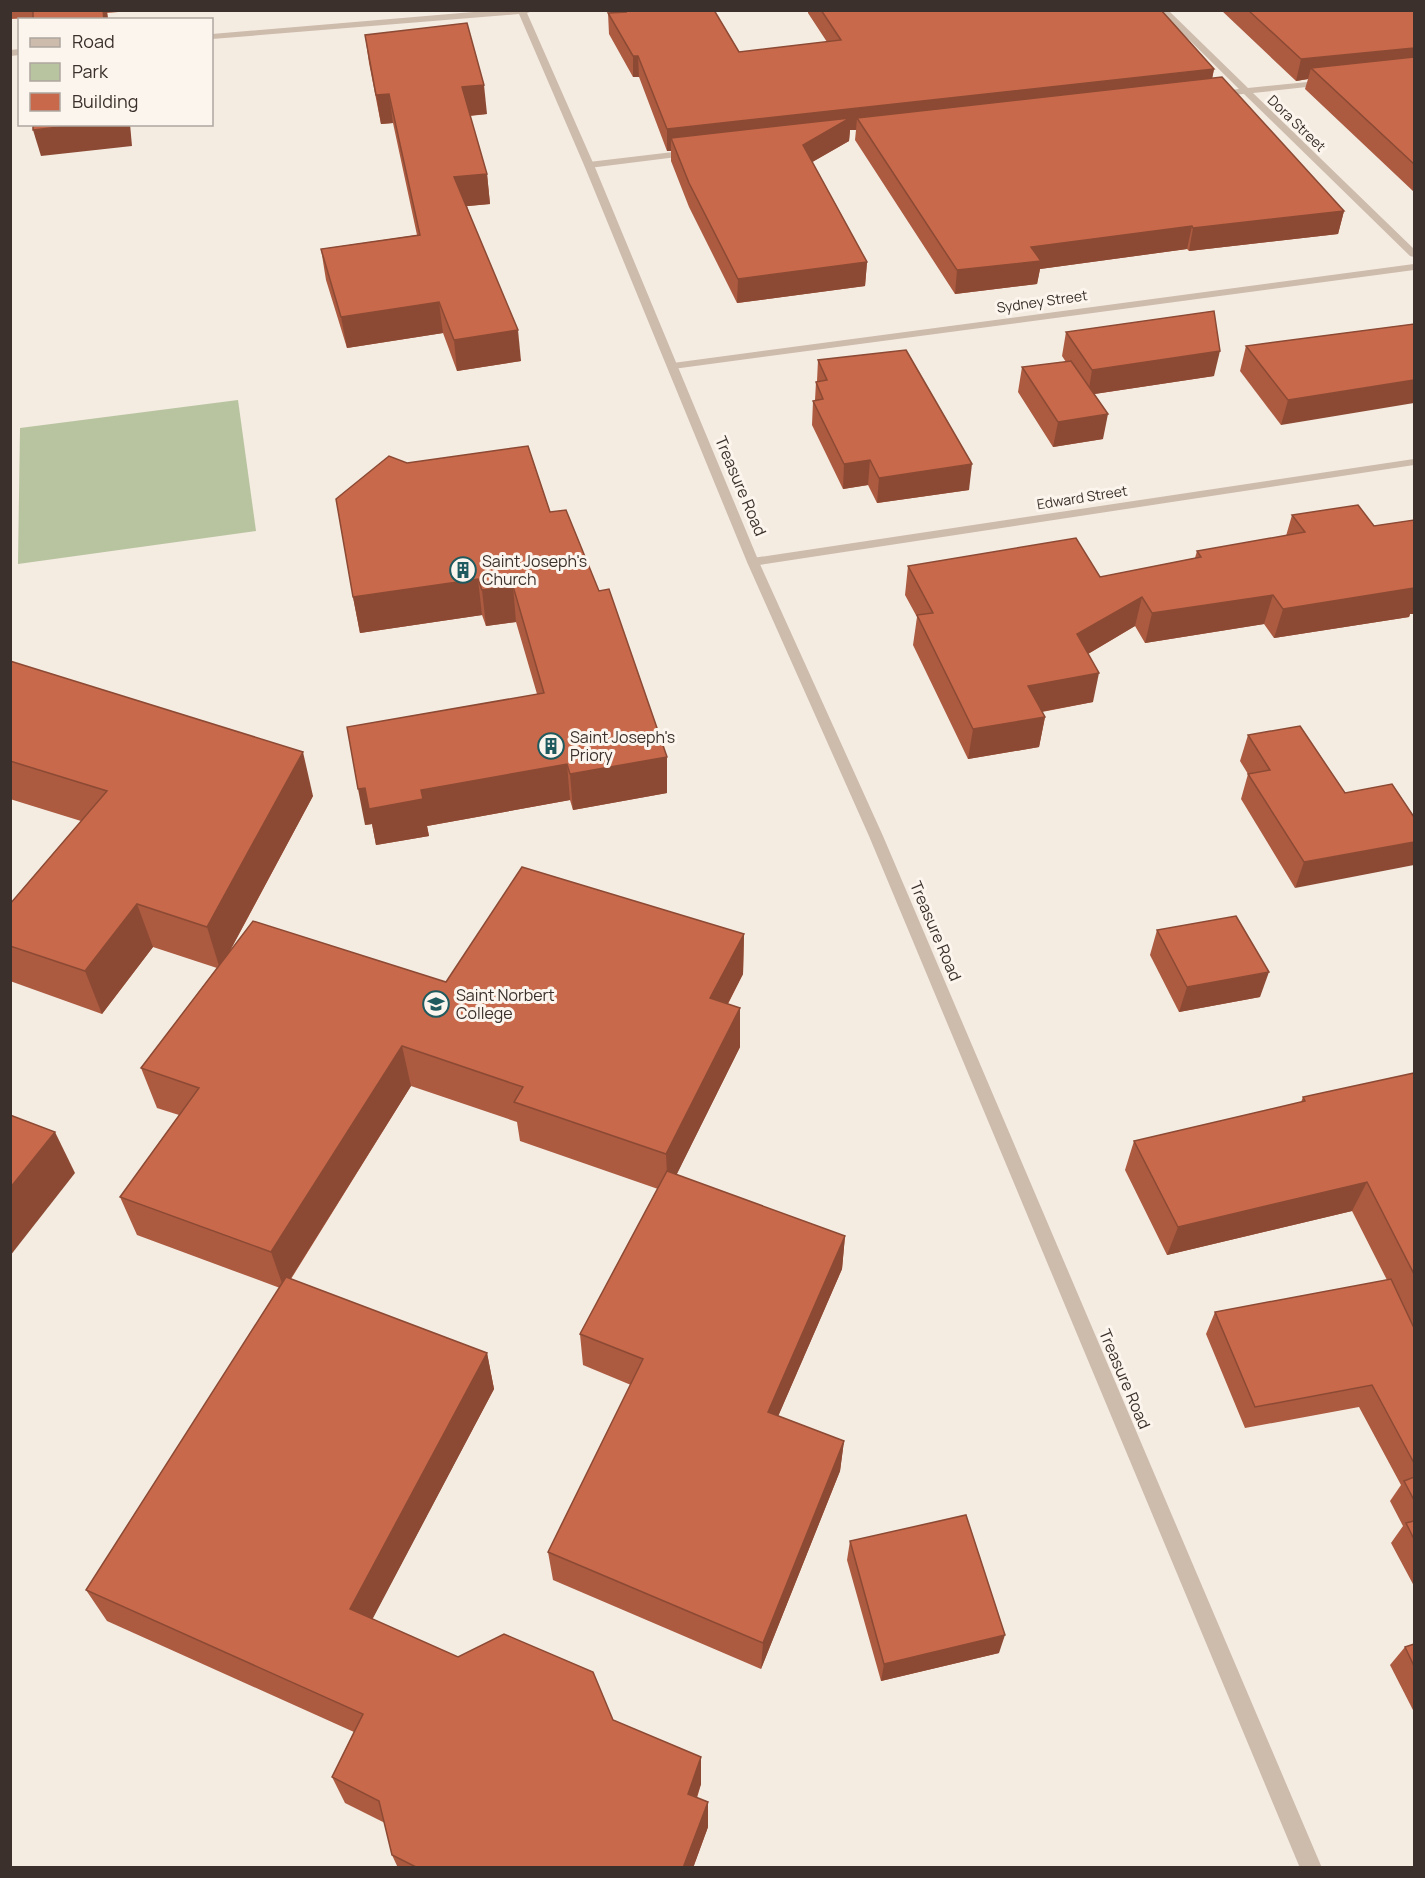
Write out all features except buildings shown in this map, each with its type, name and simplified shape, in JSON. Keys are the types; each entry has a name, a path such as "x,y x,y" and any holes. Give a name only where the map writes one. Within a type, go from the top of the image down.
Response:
{"street":[{"name":"Dora Street","path":"1163,10 1243,91 1414,254"},
{"path":"213,37 527,11"},
{"name":"Treasure Road","path":"527,11 673,366 697,431 876,836 1311,1868"},
{"path":"1208,95 1335,81"},
{"path":"589,165 696,153"},
{"name":"Sydney Street","path":"673,366 1414,267"},
{"name":"Edward Street","path":"753,562 1414,462"}],"green space":[{"path":"238,400 256,531 18,564 20,428"}],"place":[{"name":"Saint Joseph's Church","path":"463,570"},
{"name":"Saint Joseph's Priory","path":"551,746"},
{"name":"Saint Norbert College","path":"436,1004"}]}
